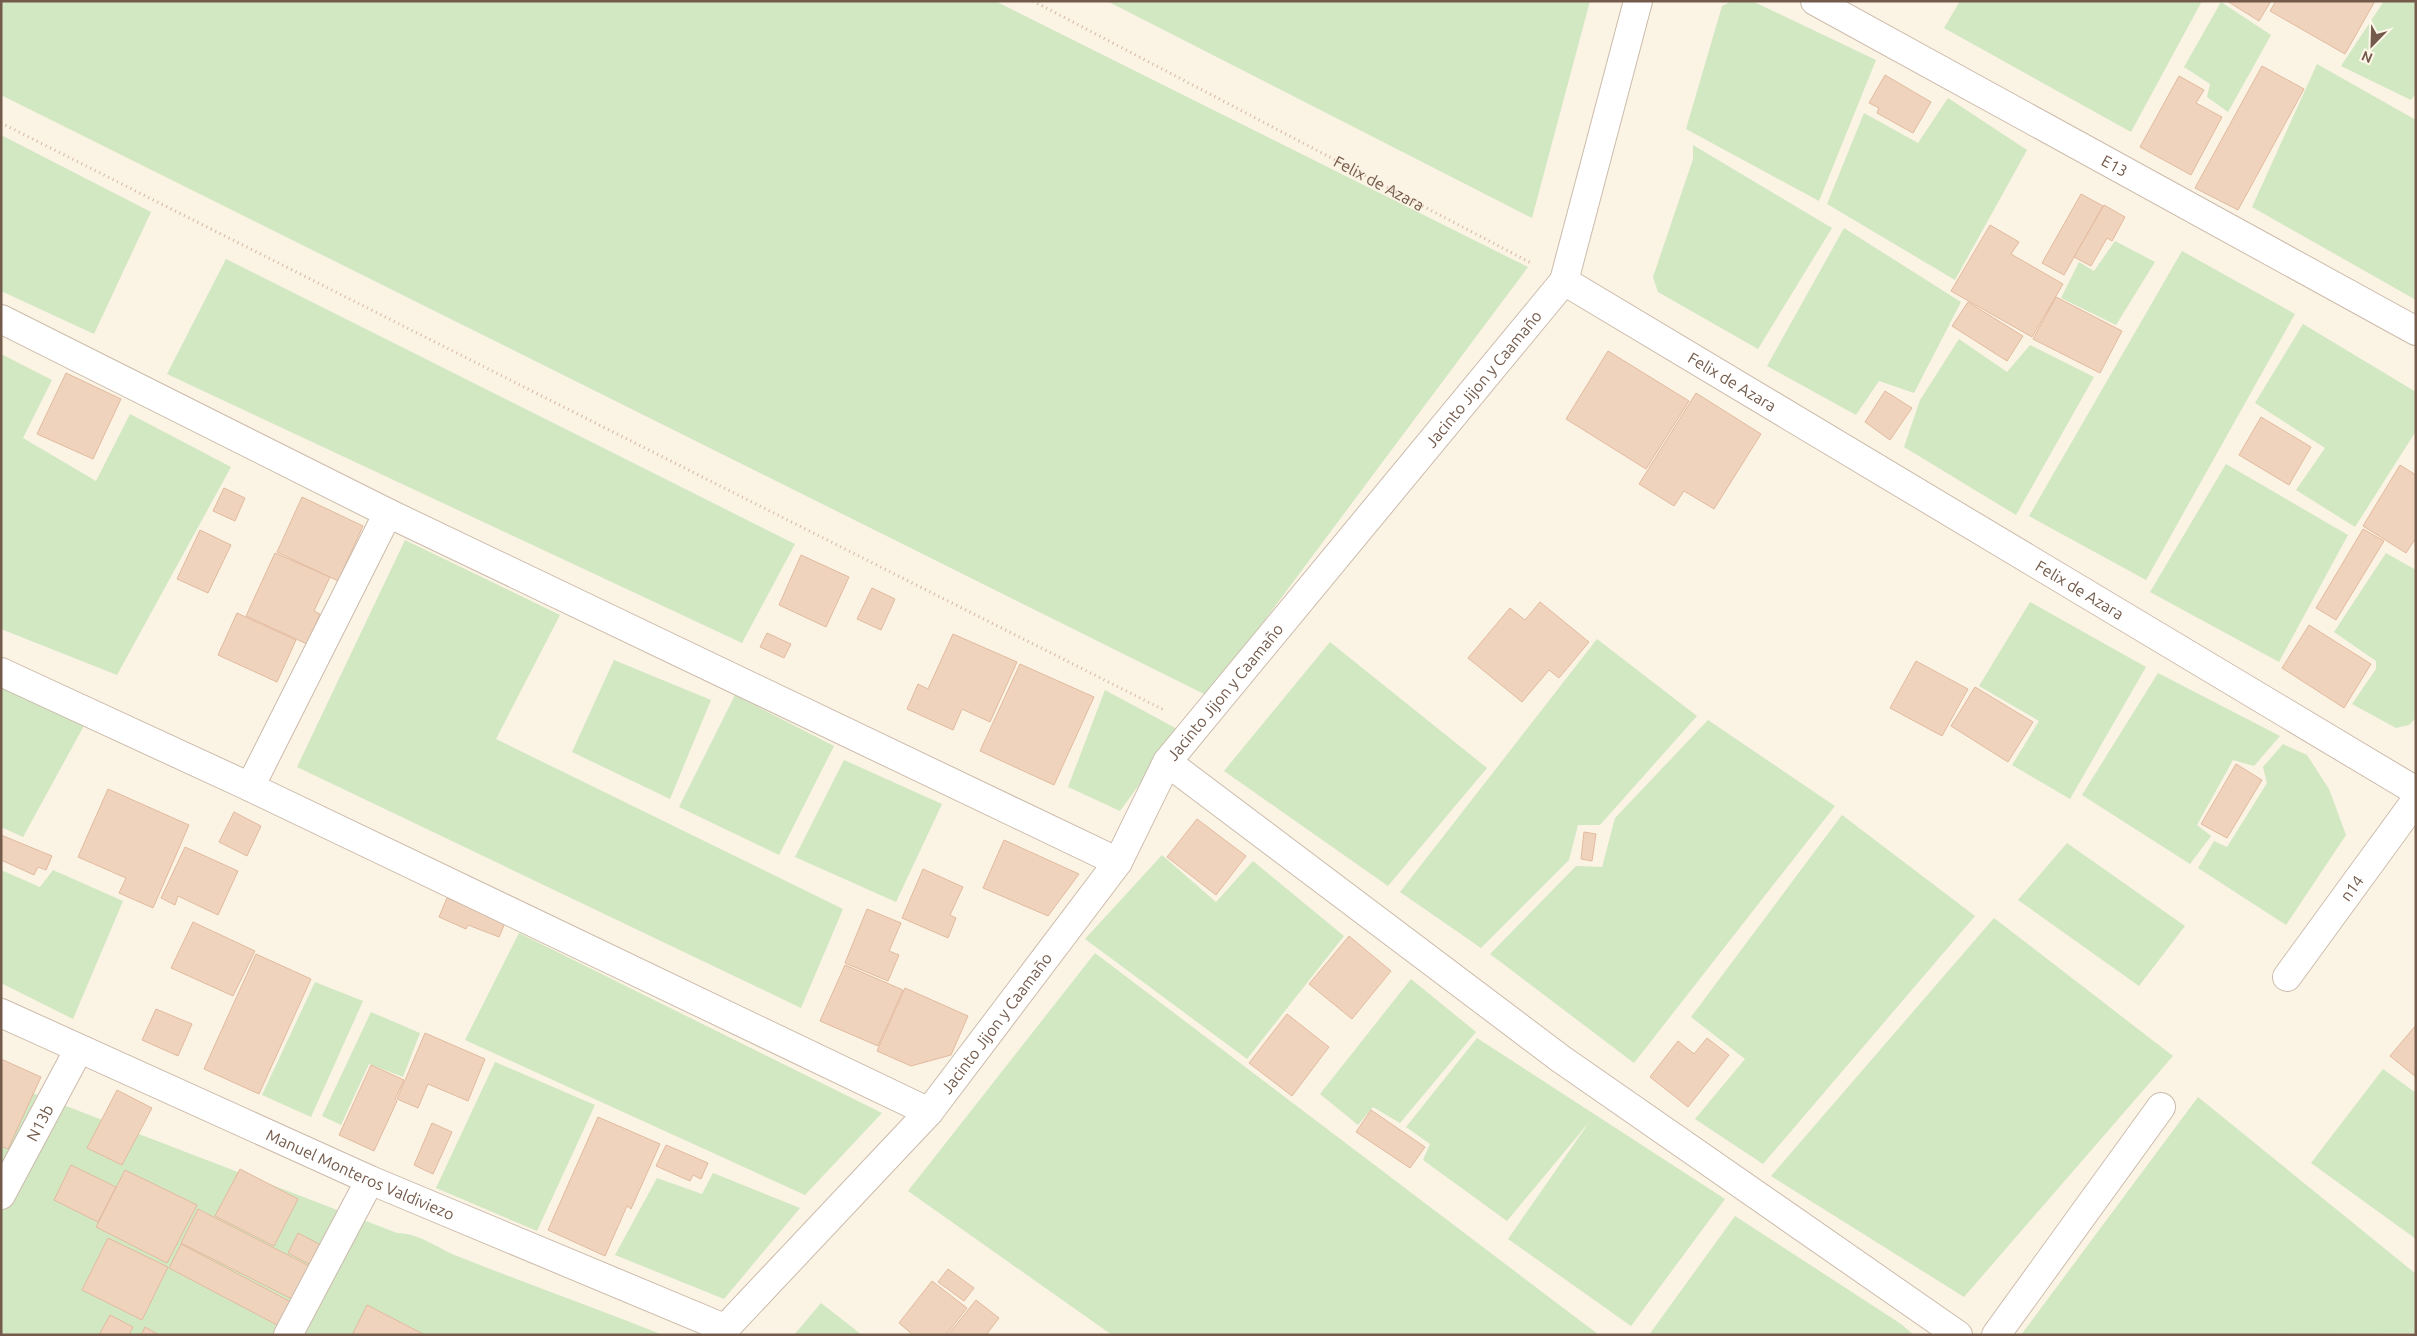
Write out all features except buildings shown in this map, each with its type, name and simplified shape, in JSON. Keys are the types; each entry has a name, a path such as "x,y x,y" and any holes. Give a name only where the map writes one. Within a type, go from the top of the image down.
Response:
{"street":[{"name":"Jacinto Jijon y Caamaño","path":"721,1331 929,1112 1118,862 1168,762 1564,280 1638,1"},
{"name":"E13","path":"1815,1 2416,330"},
{"name":"Felix de Azara","path":"1564,280 2416,791"},
{"path":"1,319 388,513 1118,862"},
{"path":"250,787 388,513"},
{"path":"1,672 250,787 929,1112"},
{"path":"1168,762 1561,1060 1958,1335"},
{"name":"n14","path":"2287,977 2416,800"},
{"name":"Manuel Monteros Valdiviezo","path":"1,1013 370,1180 721,1331"},
{"name":"N13b","path":"1,1195 79,1049"},
{"path":"1996,1335 2161,1106"},
{"path":"288,1335 370,1180"}],"path":[{"name":"Felix de Azara","path":"1033,1 1564,280"},
{"path":"1,123 1196,726"}],"green space":[{"path":"1,1 995,1 1528,267 1208,696 1,95"},
{"path":"1107,1 1590,1 1532,218"},
{"path":"1732,1 1752,1 1876,60 1819,201 1686,129 1722,6"},
{"path":"1960,1 2202,1 2131,132 1944,28"},
{"path":"2384,1 2416,1 2416,93 2411,100 2341,66"},
{"path":"2221,2 2271,35 2228,112 2207,97 2210,84 2184,67"},
{"path":"2317,64 2416,120 2416,300 2252,207"},
{"path":"1948,98 2027,150 1955,280 1827,204 1864,113 1918,143"},
{"path":"1,135 151,212 94,334 1,291"},
{"path":"1693,145 1832,228 1758,349 1658,292 1653,277 1693,159"},
{"path":"1844,228 1961,302 1914,393 1879,381 1856,415 1767,366"},
{"path":"2115,241 2155,262 2116,325 2061,298 2079,262 2094,271"},
{"path":"2182,251 2295,314 2146,580 2029,516"},
{"path":"226,259 795,544 742,643 167,374"},
{"path":"2303,324 2416,392 2416,431 2355,527 2296,490 2325,448 2255,403"},
{"path":"1959,339 2007,372 2030,345 2094,377 2016,515 1904,447 1920,400"},
{"path":"1,354 52,380 23,438 96,481 130,414 231,467 117,675 1,629"},
{"path":"2226,464 2348,535 2279,662 2150,592"},
{"path":"405,540 560,615 496,739 843,909 801,1008 297,767"},
{"path":"2386,553 2416,570 2416,718 2409,725 2396,728 2352,704 2376,669 2376,661 2334,632"},
{"path":"2030,602 2146,667 2070,799 2012,765 2039,721 1979,686"},
{"path":"1597,639 1697,716 1600,825 1578,825 1569,860 1481,948 1400,892"},
{"path":"1330,642 1487,768 1388,886 1224,771"},
{"path":"614,660 711,700 670,799 572,752"},
{"path":"2158,673 2280,736 2254,766 2233,760 2197,825 2211,836 2190,864 2082,795"},
{"path":"1,685 86,722 23,837 1,827"},
{"path":"1105,690 1179,730 1120,811 1068,787"},
{"path":"735,695 834,746 779,855 679,807"},
{"path":"1708,720 1835,806 1634,1063 1490,954 1576,866 1602,867 1615,818"},
{"path":"2283,744 2307,755 2329,789 2346,835 2286,925 2198,868 2214,841 2227,847 2267,783 2263,767"},
{"path":"844,760 942,804 896,902 795,857"},
{"path":"1842,815 1975,916 1763,1164 1695,1119 1745,1059 1691,1017"},
{"path":"2067,843 2185,926 2139,986 2018,900"},
{"path":"1162,855 1216,902 1253,861 1344,936 1247,1059 1085,939"},
{"path":"1,870 40,887 53,870 123,901 73,1019 1,983"},
{"path":"1994,918 2173,1056 1964,1297 1771,1176"},
{"path":"519,933 882,1113 805,1195 465,1040"},
{"path":"1095,953 1599,1335 1112,1335 908,1191"},
{"path":"1411,979 1476,1032 1400,1123 1373,1107 1358,1125 1320,1094"},
{"path":"315,982 363,1001 311,1117 262,1095"},
{"path":"371,1012 420,1033 403,1077 369,1064 341,1125 322,1116"},
{"path":"1477,1038 1725,1199 1631,1326 1508,1239 1590,1121 1507,1221 1423,1160 1430,1144 1406,1127"},
{"path":"495,1062 595,1105 537,1231 436,1188"},
{"path":"2383,1069 2416,1093 2416,1239 2311,1163"},
{"path":"1,1081 397,1233 413,1235 457,1256 663,1335 1,1335"},
{"path":"2198,1097 2416,1274 2416,1333 2021,1335"},
{"path":"713,1173 800,1208 724,1299 615,1255 657,1178 702,1194"},
{"path":"1735,1216 1901,1324 1914,1335 1649,1335"},
{"path":"821,1303 862,1335 794,1335"}]}
